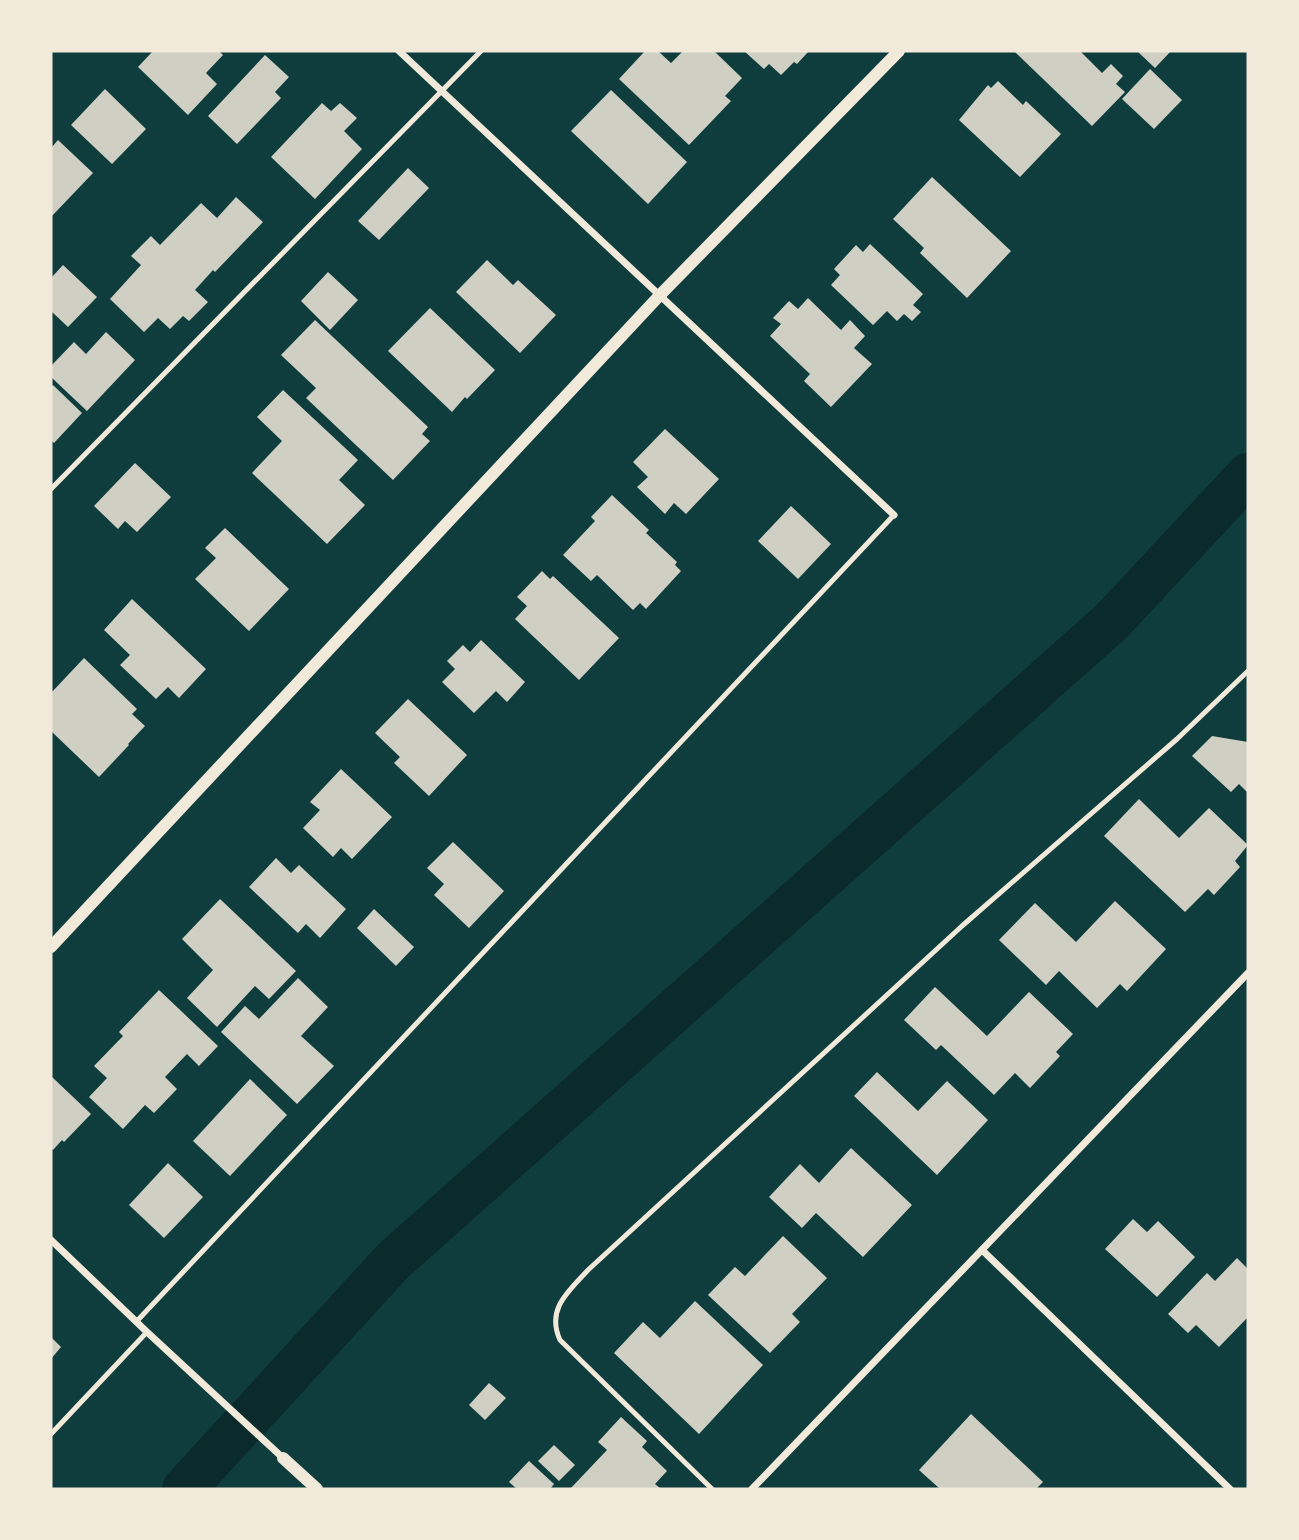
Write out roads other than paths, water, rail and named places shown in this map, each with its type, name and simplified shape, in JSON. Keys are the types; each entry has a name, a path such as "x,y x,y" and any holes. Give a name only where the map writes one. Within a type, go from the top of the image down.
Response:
{"street":[{"path":"399,51 894,515"},
{"path":"51,947 660,295 899,51"},
{"path":"752,1489 1248,973"},
{"path":"51,1240 317,1489"},
{"path":"982,1250 1230,1489"}],"lane":[{"path":"51,489 481,51"},
{"path":"137,1321 894,515"},
{"path":"712,1489 560,1340 555,1328 560,1302 588,1270 962,926 1177,739 1248,671"},
{"path":"51,1434 147,1332"}],"waterway":[{"path":"184,1489 393,1261 1112,621 1248,475"}]}
